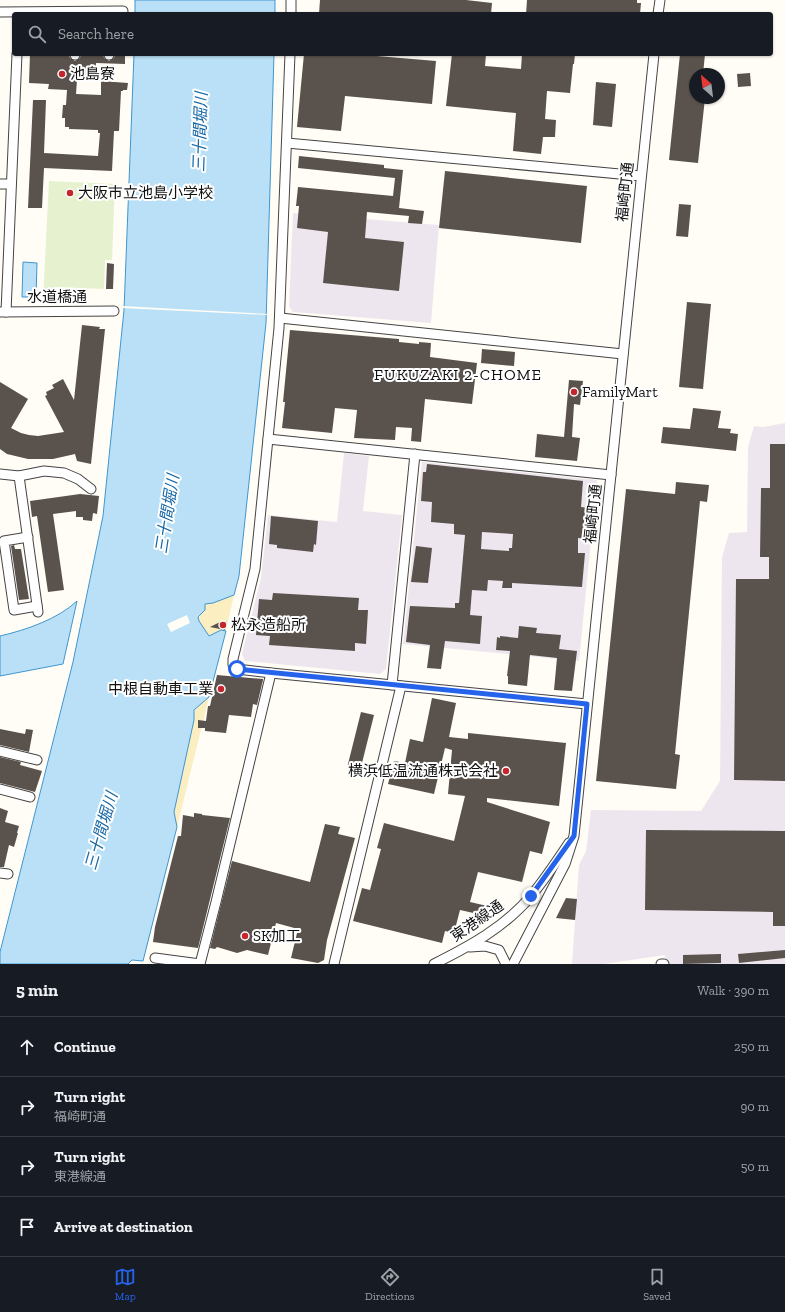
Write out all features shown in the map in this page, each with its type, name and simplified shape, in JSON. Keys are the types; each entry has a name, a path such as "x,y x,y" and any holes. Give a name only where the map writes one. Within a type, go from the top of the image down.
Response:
{"street":[{"path":"291,0 291,12"},
{"path":"658,12 660,0"},
{"path":"116,12 123,11"},
{"path":"0,12 12,13"},
{"path":"3,312 17,56"},
{"path":"290,56 280,318 255,569 233,659 233,665 237,669 271,673 587,704"},
{"name":"福崎町通","path":"513,964 565,864 574,836 654,56"},
{"path":"287,143 641,176"},
{"path":"0,184 11,184"},
{"name":"水道橋通","path":"3,312 114,311"},
{"path":"280,318 623,354"},
{"path":"268,439 611,475"},
{"path":"334,964 396,685 415,454"},
{"path":"0,474 19,476 44,472 64,473 78,479 91,489"},
{"path":"19,476 28,537 37,609 14,610 4,541 28,537"},
{"path":"155,958 200,964 271,673"},
{"path":"0,751 37,760"},
{"path":"0,790 30,797"},
{"name":"東港線通","path":"434,964 484,937 519,909 536,890 574,836"},
{"path":"468,947 485,946 499,950 506,964"}],"shaded area":[{"path":"293,213 439,225 431,323 293,312 289,306"},
{"path":"785,423 785,964 664,964 665,955 604,964 572,964 579,865 586,851 591,810 701,811 720,781 722,557 729,533 747,532 748,447 754,426 763,427"},
{"path":"344,453 369,456 363,511 402,515 386,669 380,674 245,661 242,654 261,578 268,515 337,522"},
{"path":"422,462 597,480 579,661 403,644"}],"sand":[{"path":"234,595 226,631 221,630 209,636 199,620 205,604"},
{"path":"209,697 177,827 174,812 194,716 196,709"}],"green space":[{"path":"49,181 115,184 112,260 105,260 104,289 55,287 54,300 43,300"}],"water":[{"path":"135,0 275,0 275,12 135,12"},
{"name":"三十間堀川","path":"134,56 274,56 266,323 239,576 234,595 213,603 205,604 205,610 198,617 209,636 221,630 226,631 209,697 194,710 194,720 174,812 177,827 143,961 132,960 128,964 0,964 0,952 73,662 103,516 124,310"},
{"path":"23,262 37,263 36,297 22,297"},
{"path":"77,601 63,664 0,676 0,636 20,631 41,623 61,613"}],"pier":[{"path":"122,306 268,314 268,315 122,308"},
{"path":"187,615 190,623 171,632 167,624"}],"building":[{"path":"320,0 466,0 492,3 491,12 319,12"},
{"path":"527,0 637,0 637,3 641,3 640,12 526,12"},
{"path":"30,56 69,56 75,61 80,56 104,56 109,61 114,56 125,56 125,64 96,63 95,80 77,80 76,94 101,95 101,81 128,83 127,90 121,91 119,131 114,131 112,171 44,168 42,208 28,208 33,100 46,100 44,153 98,156 100,133 98,133 98,130 69,129 69,127 65,127 65,118 62,118 63,105 66,105 67,90 48,89 49,84 29,83"},
{"path":"304,56 377,56 436,61 432,104 345,96 341,131 297,127"},
{"path":"452,56 486,56 485,66 521,69 522,56 575,56 570,93 547,91 545,119 556,120 555,137 543,137 541,154 513,151 516,113 446,106"},
{"path":"680,56 705,56 704,68 689,68 689,104 704,104 698,163 669,160"},
{"path":"750,73 751,86 738,87 737,74"},
{"path":"596,82 616,84 612,127 593,125"},
{"path":"299,156 384,165 384,168 403,170 399,208 424,211 422,224 408,223 409,216 367,212 365,238 404,242 399,291 323,283 328,232 297,228 299,206 296,206 298,187 393,196 395,178 298,168"},
{"path":"445,171 587,186 581,243 439,228"},
{"path":"679,204 691,205 688,237 676,236"},
{"path":"107,263 114,264 113,289 106,289"},
{"path":"687,302 711,304 703,389 679,387"},
{"path":"82,325 105,329 91,464 77,461 75,454 53,459 28,459 7,454 0,449 0,382 28,399 11,428 21,433 38,436 64,432 45,396 47,395 46,392 54,388 52,385 63,379 74,400"},
{"path":"290,330 399,339 399,342 419,344 419,342 431,343 430,357 477,363 472,404 425,399 421,442 411,441 412,428 396,427 395,440 354,438 357,410 335,408 332,433 282,428"},
{"path":"482,349 515,352 514,366 481,363"},
{"path":"569,380 583,381 580,405 574,404 572,437 580,438 577,461 535,457 537,434 564,437"},
{"path":"693,408 721,411 718,428 731,429 730,433 738,434 736,451 661,443 663,427 690,429"},
{"path":"770,444 785,444 785,781 734,780 736,579 769,579 769,557 760,557 761,488 770,488"},
{"path":"427,464 583,481 581,507 590,508 587,539 578,538 578,553 585,553 582,587 512,583 512,588 502,588 503,581 488,580 487,591 472,590 470,615 482,616 480,644 445,641 441,669 427,668 430,645 406,642 410,606 455,608 455,603 459,603 465,535 454,534 454,524 431,522 432,502 421,501 423,472 426,472","holes":["482,532 513,534 512,548 509,548 509,551 481,549"]},
{"path":"676,482 709,485 707,502 700,501 675,754 680,755 676,789 596,781 626,489 675,494"},
{"path":"80,494 99,496 97,514 93,513 92,521 83,520 83,517 76,517 76,511 53,514 64,590 48,592 37,516 32,517 30,501"},
{"path":"271,516 318,521 316,545 314,544 313,552 277,548 277,545 269,544"},
{"path":"14,545 15,549 21,549 29,599 19,600 11,546"},
{"path":"416,546 432,548 428,583 411,582"},
{"path":"273,593 359,598 358,610 368,610 366,644 355,643 355,651 269,645 270,636 256,635 259,599 272,600"},
{"path":"222,621 227,622 225,630 210,627"},
{"path":"519,626 537,628 536,633 561,635 559,649 577,651 572,691 554,690 557,658 530,655 527,686 508,684 507,676 510,651 496,650 497,637 518,638"},
{"path":"217,675 263,679 257,705 253,704 251,717 229,715 226,733 205,731 205,728 198,728 198,720 206,721 208,706 210,706"},
{"path":"432,698 456,703 449,737 468,739 468,733 566,743 559,806 487,798 487,802 550,822 542,854 530,851 522,882 478,872 470,902 496,908 487,916 460,910 454,933 445,931 442,943 353,921 362,888 370,890 381,849 377,848 384,823 454,841 465,796 448,794 452,750 445,748 434,794 388,784 394,761 405,763 410,739 423,742"},
{"path":"361,712 374,715 360,771 347,768"},
{"path":"0,729 25,734 26,729 33,730 29,752 0,745"},
{"path":"0,757 21,762 20,765 42,771 35,792 0,783"},
{"path":"0,808 8,811 5,822 19,826 14,847 9,845 4,867 0,867"},
{"path":"194,813 230,818 198,948 153,942 155,927 178,836 181,836 183,815 194,817"},
{"path":"325,824 340,827 338,834 355,838 327,940 324,960 318,963 291,958 298,929 276,923 268,955 247,950 237,953 217,947 215,949 210,948 232,861 310,882"},
{"path":"646,830 785,831 785,926 773,926 773,912 645,910"},
{"path":"566,898 577,899 575,920 556,918"},
{"path":"785,950 785,958 739,963 738,954"},
{"path":"721,954 721,963 683,964 683,955"}],"place":[{"name":"池島寮","path":"62,74"},
{"name":"大阪市立池島小学校","path":"70,193"},
{"name":"FamilyMart","path":"574,392"},
{"name":"松永造船所","path":"223,625"},
{"name":"中根自動車工業","path":"221,689"},
{"name":"横浜低温流通株式会社","path":"506,771"},
{"name":"SK加工","path":"245,936"}],"district":[{"name":"FUKUZAKI 2-CHOME","path":"458,374"}],"route":[{"path":"237,669 587,704 574,836 531,896"}]}
